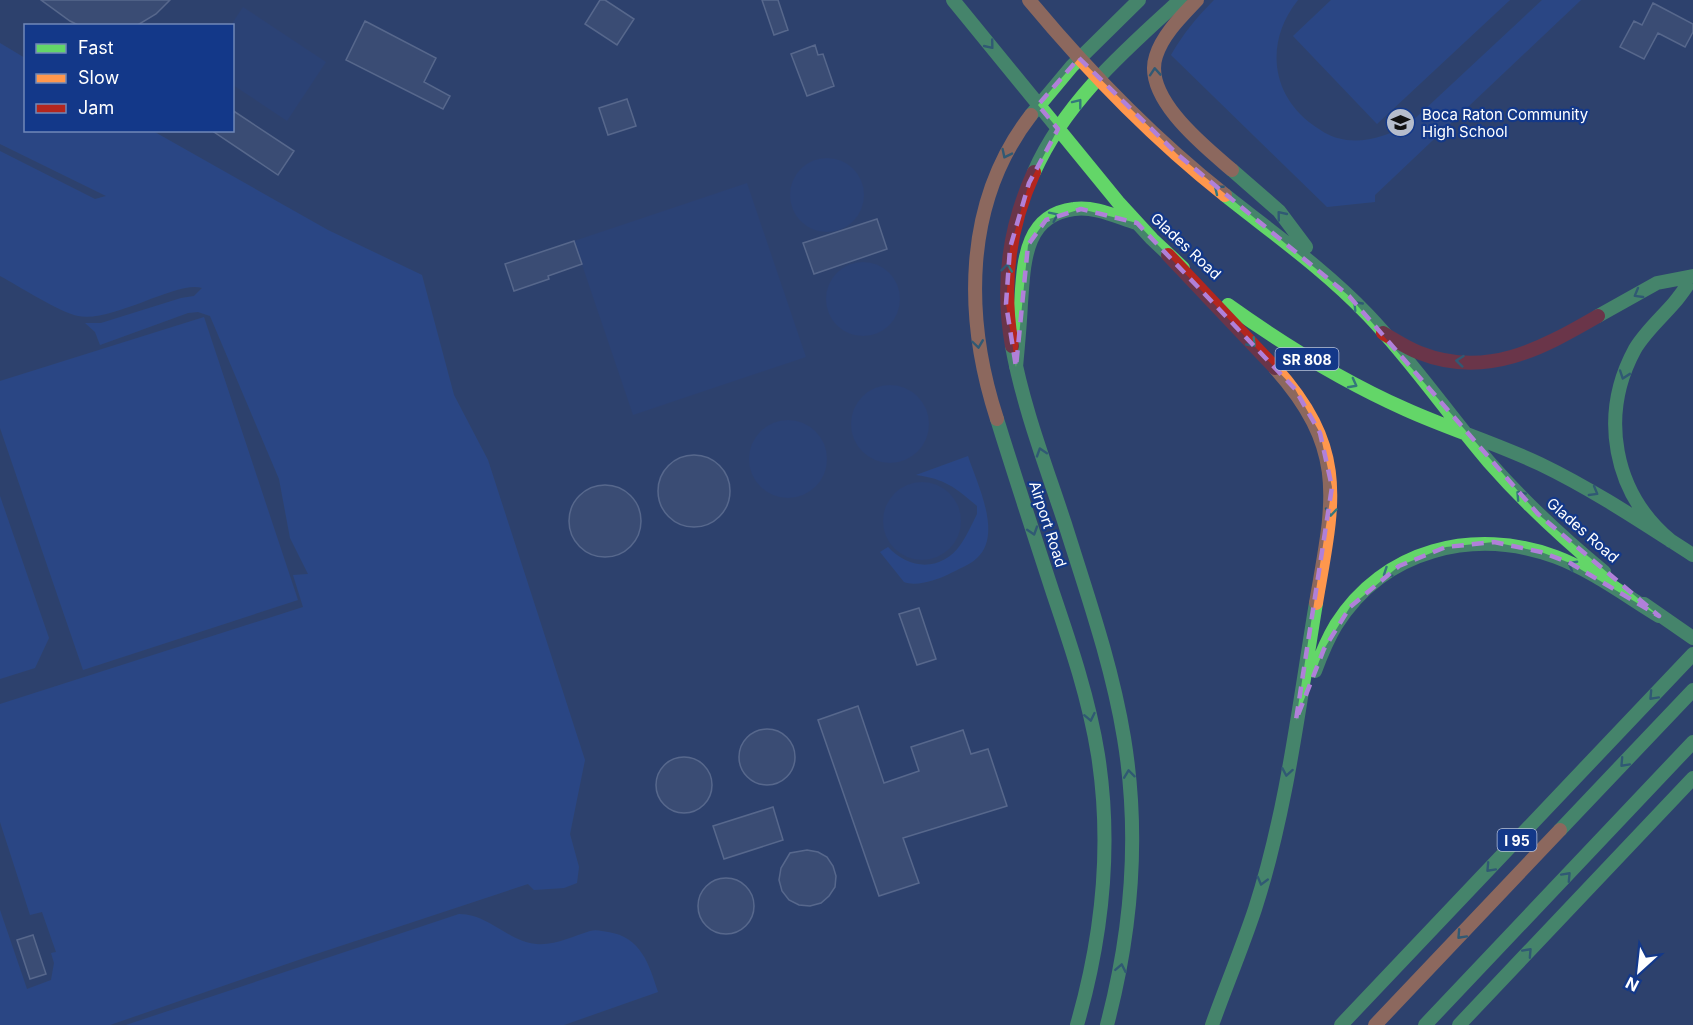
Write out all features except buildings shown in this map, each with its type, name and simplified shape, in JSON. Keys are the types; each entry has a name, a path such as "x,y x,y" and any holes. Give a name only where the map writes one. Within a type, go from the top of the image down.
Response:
{"main road":[{"name":"Glades Road","path":"953,0 1137,223 1168,255 1229,306 1307,358 1380,398 1518,454 1582,485 1693,555"},
{"name":"Glades Road","path":"1029,0 1099,79 1198,173 1329,278 1383,333 1429,386 1490,463 1538,514 1574,547 1659,616 1693,638"},
{"name":"Airport Road","path":"1077,1025 1089,976 1101,902 1103,844 1098,757 1079,670 986,382 978,345 974,287 978,242 988,201 1008,151 1038,105 1079,58 1139,0"},
{"name":"Airport Road","path":"1107,1025 1119,979 1128,923 1133,838 1130,781 1115,696 1096,627 1016,367 1006,304 1006,283 1010,248 1018,213 1042,154 1058,129 1099,79 1180,0"},
{"path":"1197,0 1167,37 1156,57 1154,72 1159,89 1167,104 1192,134 1277,209 1329,278"},
{"path":"1016,367 1024,267 1028,245 1035,231 1051,216 1073,209 1096,211 1137,223"},
{"path":"1168,255 1295,389 1315,421 1324,445 1332,488 1331,517 1285,785 1257,900 1237,961 1212,1025"},
{"path":"1383,333 1422,354 1446,360 1478,363 1506,360 1546,346 1658,282 1693,276"},
{"path":"1671,541 1643,514 1630,494 1617,451 1615,417 1621,382 1634,351 1648,330 1674,304 1693,276"},
{"path":"1296,720 1324,649 1339,620 1350,607 1374,582 1392,570 1414,558 1446,547 1494,542 1541,552 1570,563 1659,616"},
{"name":"I 95","path":"1341,1025 1693,654"},
{"path":"1375,1025 1693,690"},
{"path":"1425,1025 1693,742"},
{"path":"1459,1025 1693,778"}],"highlighted area":[{"path":"1079,58 1177,154 1349,296 1538,514 1659,616 1570,563 1541,552 1494,542 1446,547 1399,566 1350,607 1324,649 1296,720 1332,487 1320,433 1295,389 1137,223 1081,209 1046,220 1028,245 1016,367 1006,304 1010,248 1029,183 1058,129 1038,105"}],"shaded area":[{"path":"1214,0 1298,0 1280,32 1277,49 1277,66 1288,98 1299,112 1325,133 1346,140 1365,140 1392,133 1408,125 1542,0 1581,0 1375,195 1375,202 1327,207 1171,55 1180,40"},
{"path":"1331,0 1510,0 1377,124 1293,36"},
{"path":"243,7 326,62 287,121 234,86 234,24 232,24"},
{"path":"0,43 24,57 24,132 155,132 328,230 422,275 454,395 488,460 585,760 570,834 579,867 577,883 564,888 534,890 528,884 110,1025 0,1025 0,910 27,989 51,980 54,963 51,953 56,952 42,912 30,915 0,822 0,704 303,607 293,575 308,574 290,538 279,479 210,316 198,312 188,313 100,345 95,332 85,323 101,323 194,296 202,288 191,287 177,290 109,313 78,316 50,304 0,276 0,151 95,199 106,196 0,144"},
{"path":"827,158 841,161 853,169 861,181 864,195 861,209 853,221 841,229 827,232 813,229 801,221 793,209 790,195 793,181 801,169 813,161"},
{"path":"747,183 806,357 633,415 574,241"},
{"path":"863,262 877,265 889,273 897,285 900,299 897,313 889,325 877,333 863,336 849,333 837,325 829,313 826,299 829,285 837,273 849,265"},
{"path":"204,317 298,600 83,670 0,428 0,381"},
{"path":"890,385 905,388 917,397 926,409 929,424 926,439 917,451 905,460 890,463 875,460 863,451 854,439 851,424 854,409 863,397 875,388"},
{"path":"788,420 803,423 815,432 824,444 827,459 824,474 815,486 803,495 788,498 773,495 761,486 752,474 749,459 752,444 761,432 773,423"},
{"path":"968,456 986,508 988,536 984,548 977,558 967,565 944,576 920,583 904,582 880,552 888,547 896,555 915,564 925,565 945,560 963,541 977,514 977,506 956,489 935,479 916,475"},
{"path":"922,482 937,485 949,494 958,506 961,521 958,536 949,548 937,557 922,560 907,557 895,548 886,536 883,521 886,506 895,494 907,485"},
{"path":"0,496 49,638 35,668 0,679"},
{"path":"459,914 480,918 517,938 536,944 557,942 594,930 619,935 636,946 642,953 658,992 564,1025 126,1025"}],"traffic: fast":[{"path":"953,0 1118,202 1183,268"},
{"path":"1031,115 1072,66 1139,0"},
{"path":"1034,172 1047,147 1079,100 1117,58 1180,0"},
{"path":"1232,170 1279,211 1306,247"},
{"path":"1225,195 1299,253 1352,299 1400,351 1502,477 1544,519 1604,572"},
{"path":"1016,367 1026,257 1036,231 1057,213 1082,208 1137,223"},
{"path":"1598,316 1657,283 1693,276"},
{"path":"1671,541 1651,522 1636,500 1625,477 1618,452 1615,426 1617,400 1624,374 1635,349 1648,331 1677,300 1693,277"},
{"path":"1228,305 1292,348 1359,387 1422,416 1507,449 1560,474 1618,507 1693,555"},
{"path":"1012,346 1029,414 1098,630 1113,684 1124,738 1132,810 1131,882 1122,954 1107,1025"},
{"path":"997,419 1079,673 1098,755 1104,823 1102,891 1093,959 1077,1025"},
{"path":"1315,671 1336,625 1356,599 1379,578 1405,562 1433,551 1463,545 1494,544 1525,548 1556,557 1596,577 1659,616"},
{"path":"1212,1025 1255,909 1276,834 1316,603"},
{"path":"1644,604 1693,638"},
{"path":"1341,1025 1693,654"},
{"path":"1560,830 1693,690"},
{"path":"1425,1025 1693,742"},
{"path":"1459,1025 1693,778"}],"traffic: slow":[{"path":"1029,0 1122,103 1225,195"},
{"path":"1197,0 1163,40 1156,56 1154,72 1158,88 1179,120 1192,135 1232,170"},
{"path":"997,419 986,380 979,341 975,301 976,262 982,223 992,185 1009,149 1031,115"},
{"path":"1275,368 1299,398 1315,426 1325,452 1330,479 1327,536 1316,603"},
{"path":"1375,1025 1560,830"}],"traffic: jam":[{"path":"1012,346 1007,301 1009,258 1018,215 1034,172"},
{"path":"1168,255 1275,368"},
{"path":"1383,333 1420,353 1444,360 1468,363 1512,357 1555,339 1598,316"}],"place":[{"name":"Boca Raton Community High School","path":"1401,123"}]}
